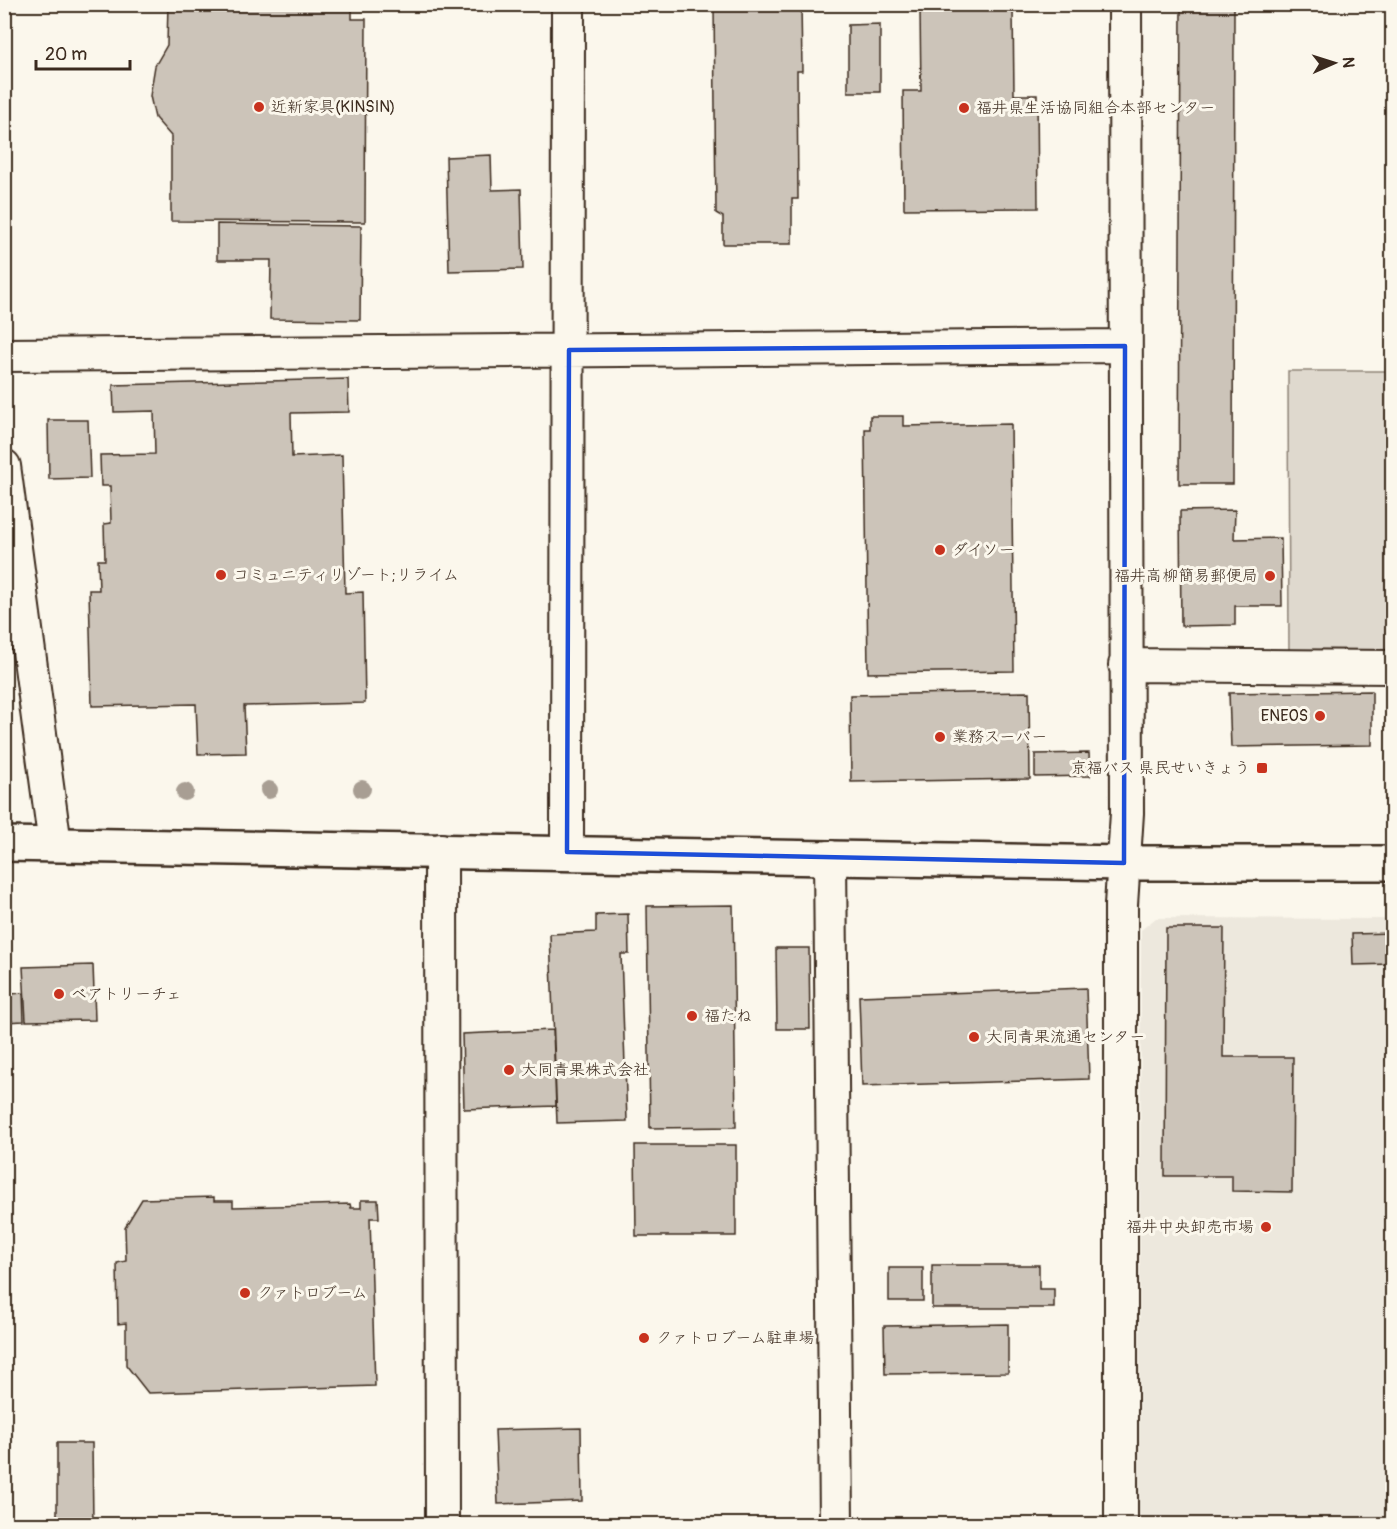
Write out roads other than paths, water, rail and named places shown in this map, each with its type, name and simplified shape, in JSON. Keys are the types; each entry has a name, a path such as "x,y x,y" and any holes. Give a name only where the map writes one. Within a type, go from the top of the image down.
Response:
{"street":[{"path":"567,852 568,4"},
{"path":"1121,1524 1121,905 1127,813 1125,4"},
{"path":"4,355 1125,346"},
{"path":"4,466 55,845"},
{"path":"1125,665 1392,667"},
{"path":"4,844 830,856 1124,863 1392,863"},
{"path":"441,850 450,1522"},
{"path":"830,856 836,1524"}],"place":[{"name":"近新家具(KINSIN)","path":"259,107"},
{"name":"福井県生活協同組合本部センター","path":"964,108"},
{"name":"ダイソー","path":"940,550"},
{"name":"コミュニティリゾート;リライム","path":"221,575"},
{"name":"福井高柳簡易郵便局","path":"1270,576"},
{"name":"ENEOS","path":"1320,716"},
{"name":"業務スーパー","path":"940,737"},
{"name":"京福バス 県民せいきょう","path":"1262,768"},
{"name":"ベアトリーチェ","path":"59,994"},
{"name":"福たね","path":"692,1016"},
{"name":"大同青果流通センター","path":"974,1037"},
{"name":"大同青果株式会社","path":"509,1070"},
{"name":"福井中央卸売市場","path":"1266,1227"},
{"name":"クァトロブーム","path":"245,1293"},
{"name":"クァトロブーム駐車場","path":"644,1338"}]}
